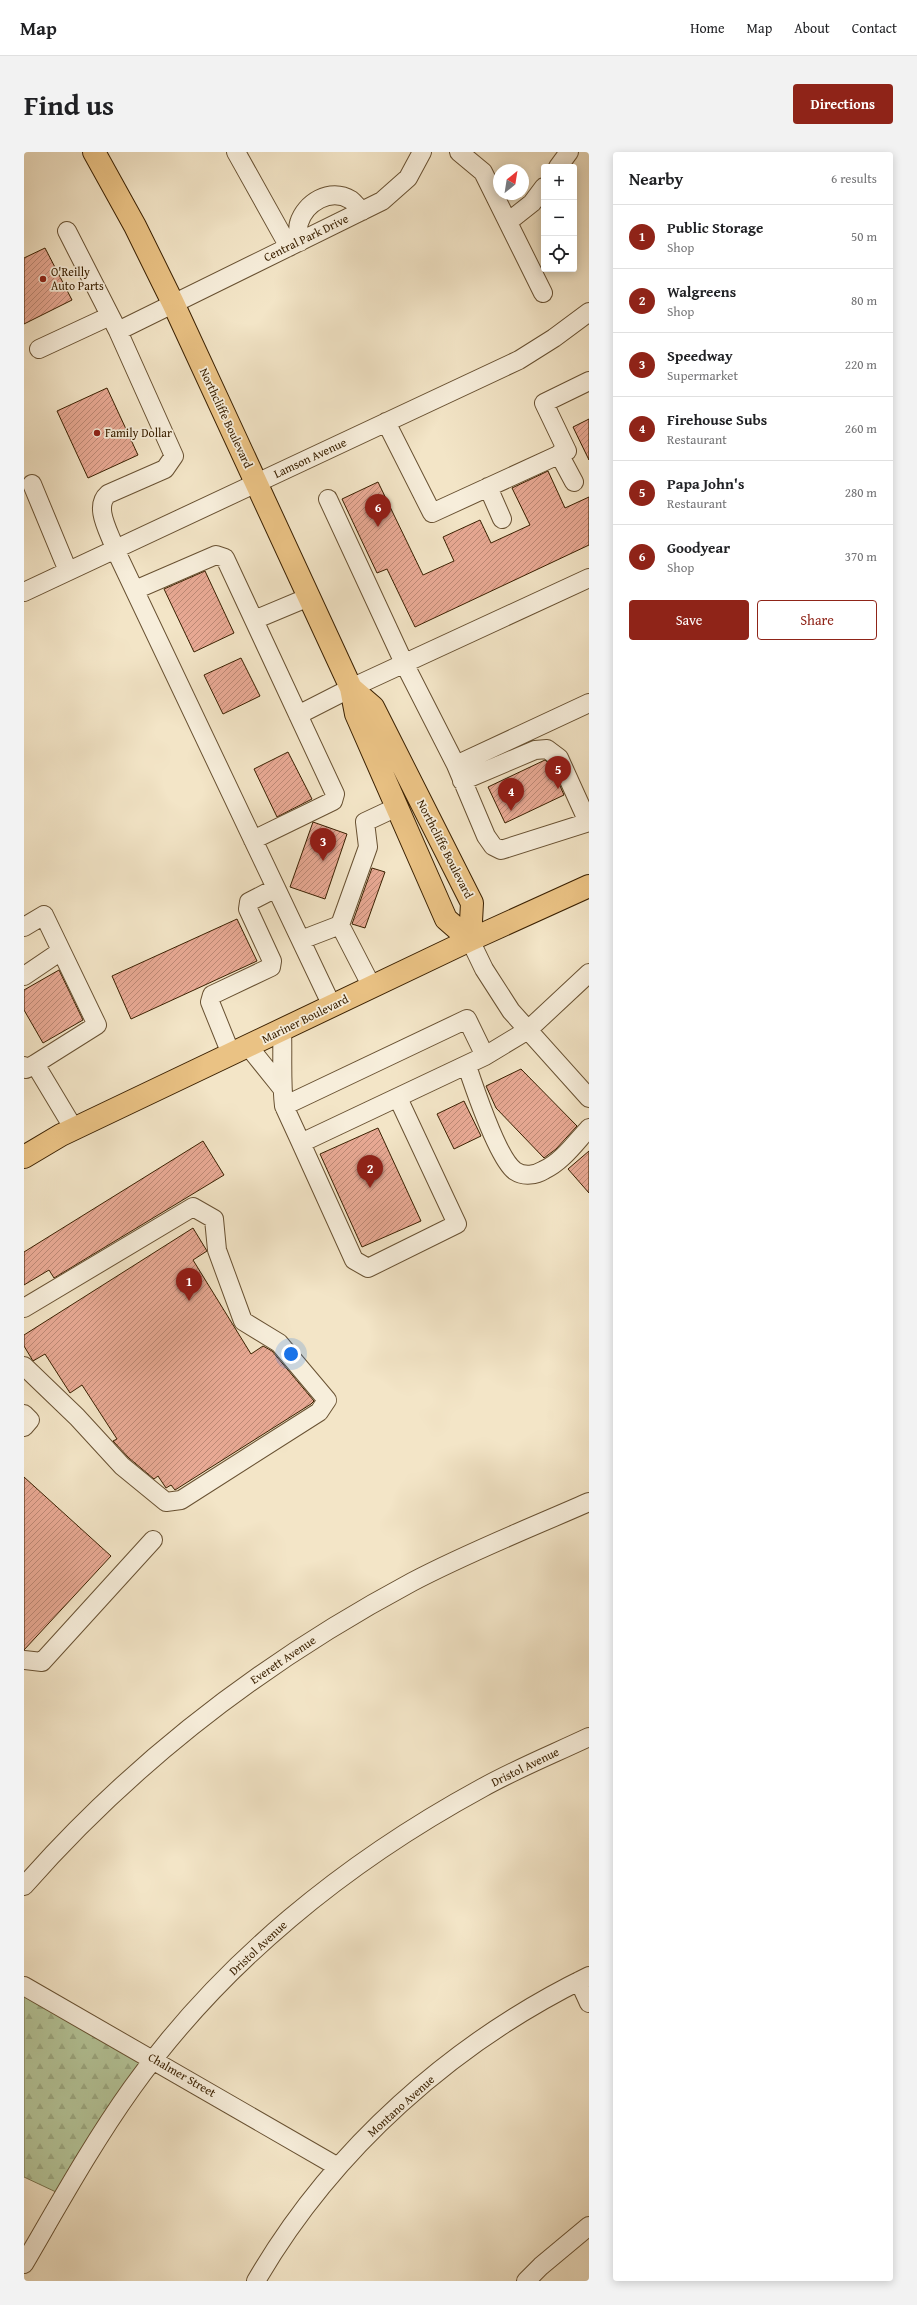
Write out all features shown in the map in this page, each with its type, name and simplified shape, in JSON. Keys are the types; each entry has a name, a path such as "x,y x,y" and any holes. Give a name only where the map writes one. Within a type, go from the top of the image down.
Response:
{"main road":[{"name":"Northcliffe Boulevard","path":"94,152 135,226 173,303 352,688 356,714 446,919 470,940"},
{"name":"Northcliffe Boulevard","path":"352,688 374,707 472,903 470,940"},
{"name":"Mariner Boulevard","path":"24,1157 74,1129 470,940 589,886"}],"street":[{"path":"236,152 295,244"},
{"name":"Central Park Drive","path":"39,348 173,303 382,201 408,178 422,152"},
{"path":"458,152 483,172 544,293"},
{"path":"560,164 569,152"},
{"path":"508,222 532,203 541,191"},
{"path":"295,244 298,225 304,210 317,199 334,195 350,200 362,211"},
{"path":"67,231 114,323 174,456 165,469 108,494 102,500 101,508 115,549 332,1006"},
{"name":"Lamson Avenue","path":"24,592 519,360 554,338 589,312"},
{"path":"386,422 432,513 567,451 544,403 589,381"},
{"path":"559,454 574,482"},
{"path":"32,484 68,571"},
{"path":"488,487 502,519"},
{"path":"328,499 404,664 459,773 486,836 493,846 501,850 589,822 559,758 547,750 535,750 459,773"},
{"path":"134,590 216,554 225,558 335,794 333,801 253,840"},
{"path":"298,716 352,688 589,578"},
{"path":"254,620 309,597"},
{"path":"459,773 589,703"},
{"path":"372,987 340,925 368,847 365,822 398,807"},
{"path":"276,888 249,902 248,909 272,961 271,967 212,995 210,1002 239,1050 281,1087"},
{"path":"24,927 44,915 97,1025 29,1065 74,1129"},
{"path":"301,940 340,925"},
{"path":"470,940 484,969 511,1011 589,1098"},
{"path":"24,976 61,951"},
{"path":"301,1143 486,1056 528,1030 589,973"},
{"path":"284,1106 467,1019 486,1056"},
{"path":"282,1030 284,1074 281,1087 284,1106 354,1260 368,1268 457,1224 398,1098"},
{"path":"466,1066 484,1115 505,1158 515,1171 528,1175 545,1170 553,1165 589,1128"},
{"path":"24,1308 193,1207 214,1218 217,1250 243,1321 278,1343 327,1400 319,1412 181,1500 166,1502 122,1466 77,1416 24,1366"},
{"path":"24,1414 30,1420 24,1427"},
{"name":"Everett Avenue","path":"24,1886 74,1833 142,1768 234,1694 292,1653 352,1616 414,1582 477,1550 589,1502"},
{"path":"24,1660 42,1662 153,1540"},
{"name":"Dristol Avenue","path":"24,2264 97,2140 154,2059 193,2013 237,1967 281,1926 328,1887 379,1850 428,1819 483,1788 589,1737"},
{"path":"584,1979 589,2003"},
{"name":"Montano Avenue","path":"256,2281 302,2210 338,2167 376,2127 451,2062 500,2028 584,1979"},
{"name":"Chalmer Street","path":"24,1986 154,2059 338,2167"},
{"path":"526,2281 541,2266 589,2226"}],"green space":[{"path":"24,1990 154,2063 56,2192 24,2177"}],"building":[{"name":"O'Reilly Auto Parts","path":"45,248 72,300 24,324 24,258"},
{"name":"Family Dollar","path":"107,388 138,455 88,478 57,411"},
{"path":"589,419 589,460 573,427"},
{"path":"548,471 565,508 589,497 589,545 415,627 387,569 377,573 342,499 378,482 423,575 454,561 443,537 480,520 491,543 530,525 512,488"},
{"path":"205,571 234,633 194,652 164,589"},
{"path":"241,658 260,696 223,714 204,675"},
{"path":"288,752 312,799 277,817 254,769"},
{"path":"545,760 551,765 564,795 505,823 488,787"},
{"path":"313,822 347,834 325,899 290,887"},
{"path":"372,868 385,872 365,928 352,924"},
{"path":"237,919 257,961 131,1019 112,976"},
{"path":"59,970 83,1020 43,1043 24,1010 24,990"},
{"path":"521,1069 577,1126 556,1149 544,1158 496,1108 486,1086"},
{"path":"464,1101 481,1136 454,1149 437,1114"},
{"path":"378,1128 421,1221 362,1247 320,1154"},
{"path":"203,1141 224,1175 54,1278 49,1270 24,1285 24,1252"},
{"path":"589,1151 589,1193 568,1169"},
{"path":"193,1228 207,1251 193,1260 251,1354 263,1346 272,1351 314,1401 175,1490 171,1485 166,1488 158,1476 154,1479 129,1458 113,1441 117,1439 82,1385 70,1393 45,1354 33,1361 24,1346 24,1335"},
{"path":"24,1477 111,1556 24,1650"}],"place":[{"name":"O'Reilly Auto Parts","path":"43,279"},
{"name":"Family Dollar","path":"97,433"},
{"name":"Goodyear","path":"378,527"},
{"name":"Papa John's","path":"558,789"},
{"name":"Firehouse Subs","path":"511,811"},
{"name":"Speedway","path":"323,861"},
{"name":"Walgreens","path":"370,1188"},
{"name":"Public Storage","path":"189,1301"}]}
